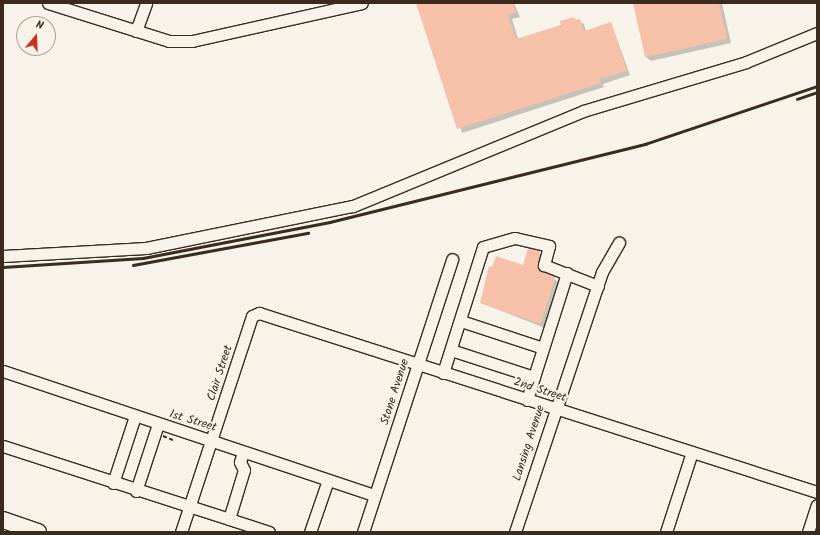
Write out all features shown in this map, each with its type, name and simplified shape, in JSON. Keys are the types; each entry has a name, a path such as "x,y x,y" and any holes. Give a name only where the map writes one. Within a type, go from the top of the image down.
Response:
{"highway":[{"path":"3,520 38,532"}],"street":[{"path":"48,3 169,41 192,41 362,3"},
{"path":"136,31 146,3"},
{"path":"3,256 146,248 353,206 583,111 739,64 817,33"},
{"path":"444,373 483,247 515,238 549,246 544,265 598,286"},
{"name":"Lansing Avenue","path":"514,532 554,408 602,272 619,243"},
{"name":"Stone Avenue","path":"363,532 452,259"},
{"path":"527,400 567,273"},
{"name":"2nd Street","path":"255,314 418,363 527,400 817,492"},
{"name":"Clair Street","path":"180,532 255,314"},
{"path":"461,321 543,348"},
{"path":"451,350 534,377"},
{"name":"1st Street","path":"3,371 374,495"},
{"path":"113,483 135,416"},
{"path":"136,491 158,424"},
{"path":"3,446 136,491 269,532"},
{"path":"229,519 243,471 240,462 243,452"},
{"path":"666,532 692,452"},
{"path":"310,532 328,480"},
{"path":"808,532 817,505"}],"building":[{"path":"416,3 513,3 516,12 508,15 516,39 561,25 560,21 574,17 575,20 580,19 584,31 611,22 627,71 599,79 601,83 457,129"},
{"path":"633,3 719,3 727,39 645,57"},
{"path":"528,248 540,251 538,269 555,277 541,324 480,303 489,266 492,267 496,256 523,265"}],"railway":[{"path":"3,267 143,258 330,222 645,144 817,86"},
{"path":"797,99 817,92"},
{"path":"133,265 308,233"}]}
